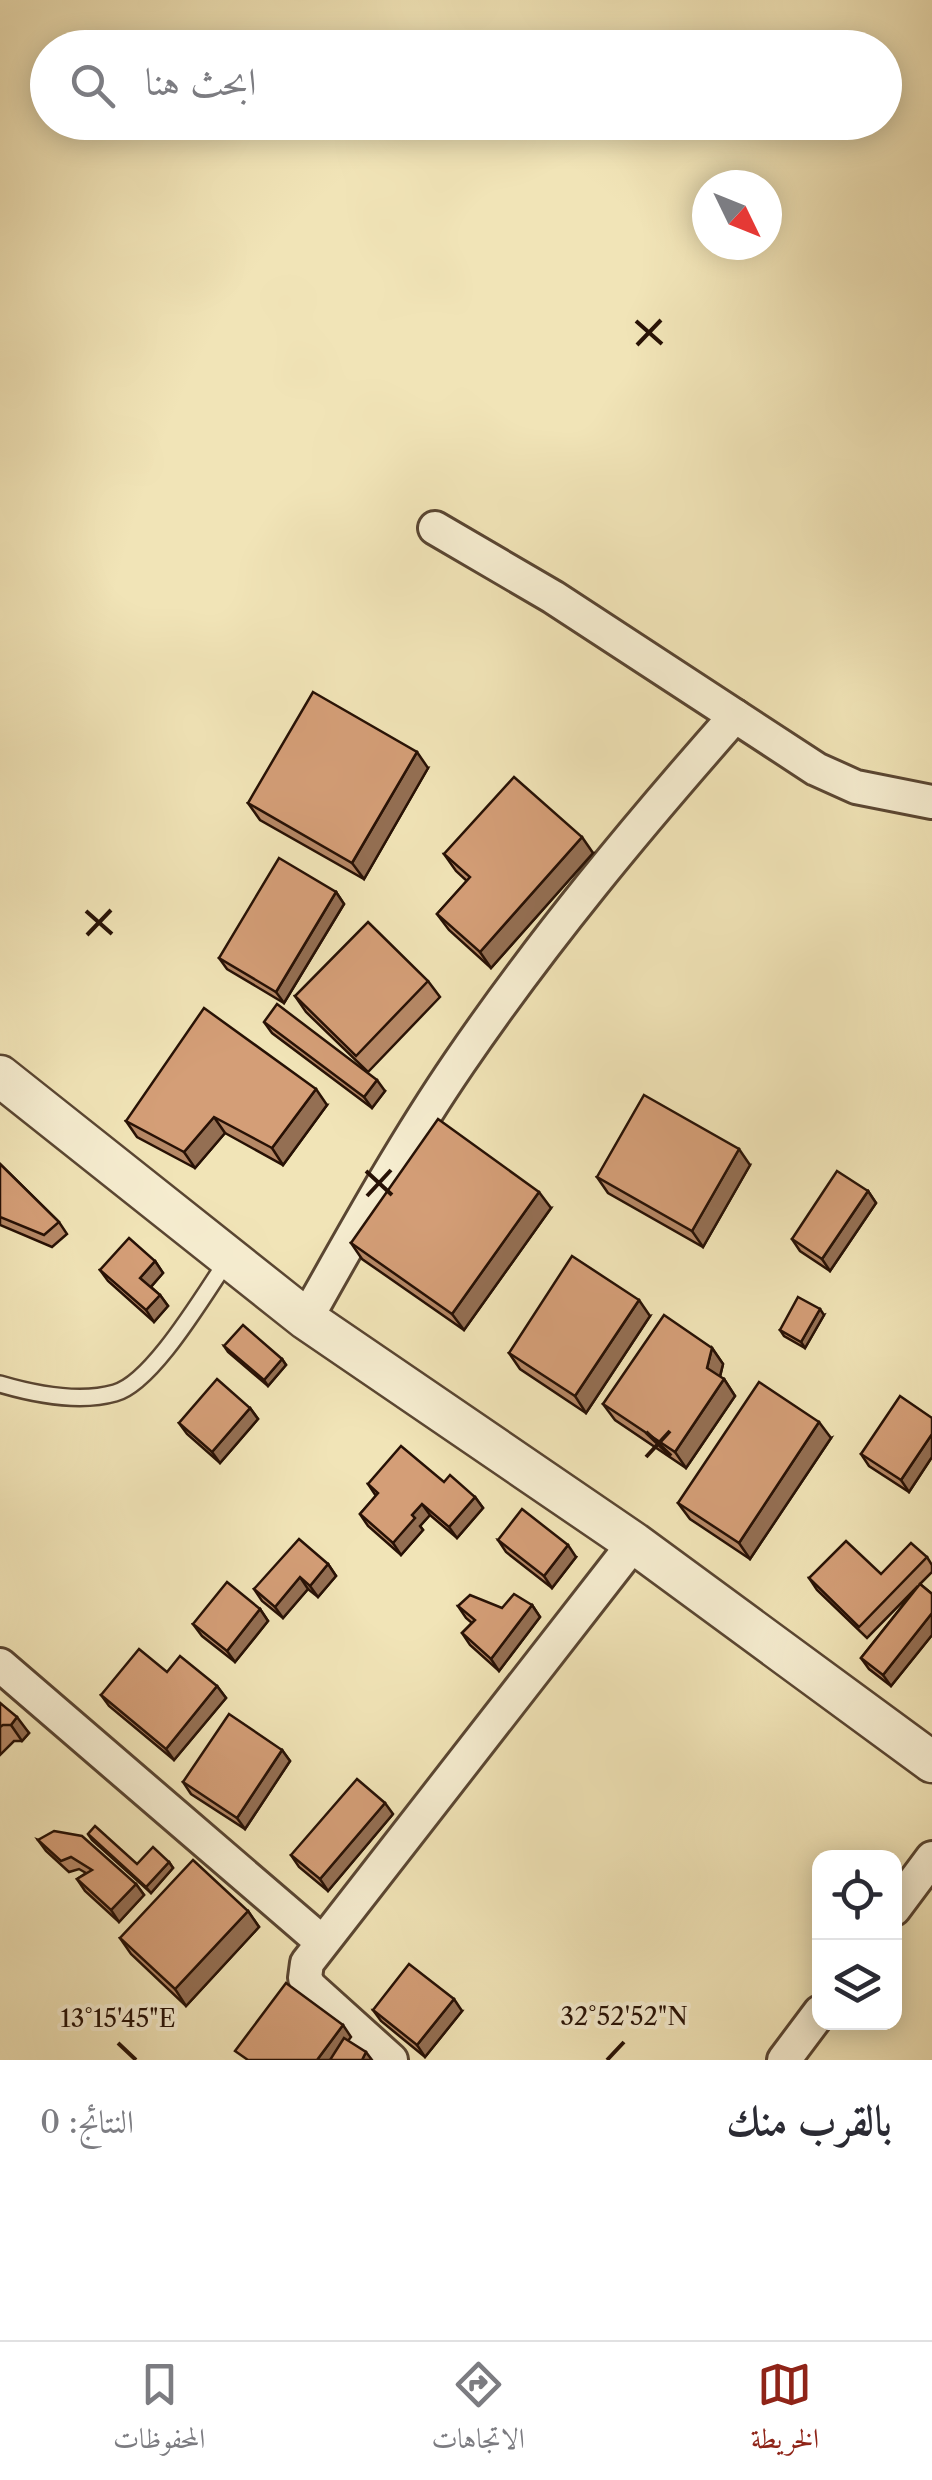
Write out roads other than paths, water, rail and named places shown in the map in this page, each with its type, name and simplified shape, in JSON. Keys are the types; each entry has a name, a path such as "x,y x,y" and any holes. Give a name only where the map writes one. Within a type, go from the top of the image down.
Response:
{"street":[{"path":"435,528 554,597 816,769 856,787 932,802"},
{"path":"306,1319 379,1190 544,943 625,842 736,716"},
{"path":"0,1076 306,1319 634,1543 932,1762"},
{"path":"390,2060 310,1987 305,1978 306,1963 634,1543"},
{"path":"0,1666 322,1942"},
{"path":"902,1898 932,1858"},
{"path":"784,2060 812,2023"}],"lane":[{"path":"0,1384 76,1398 118,1393 151,1369 229,1258"}]}
